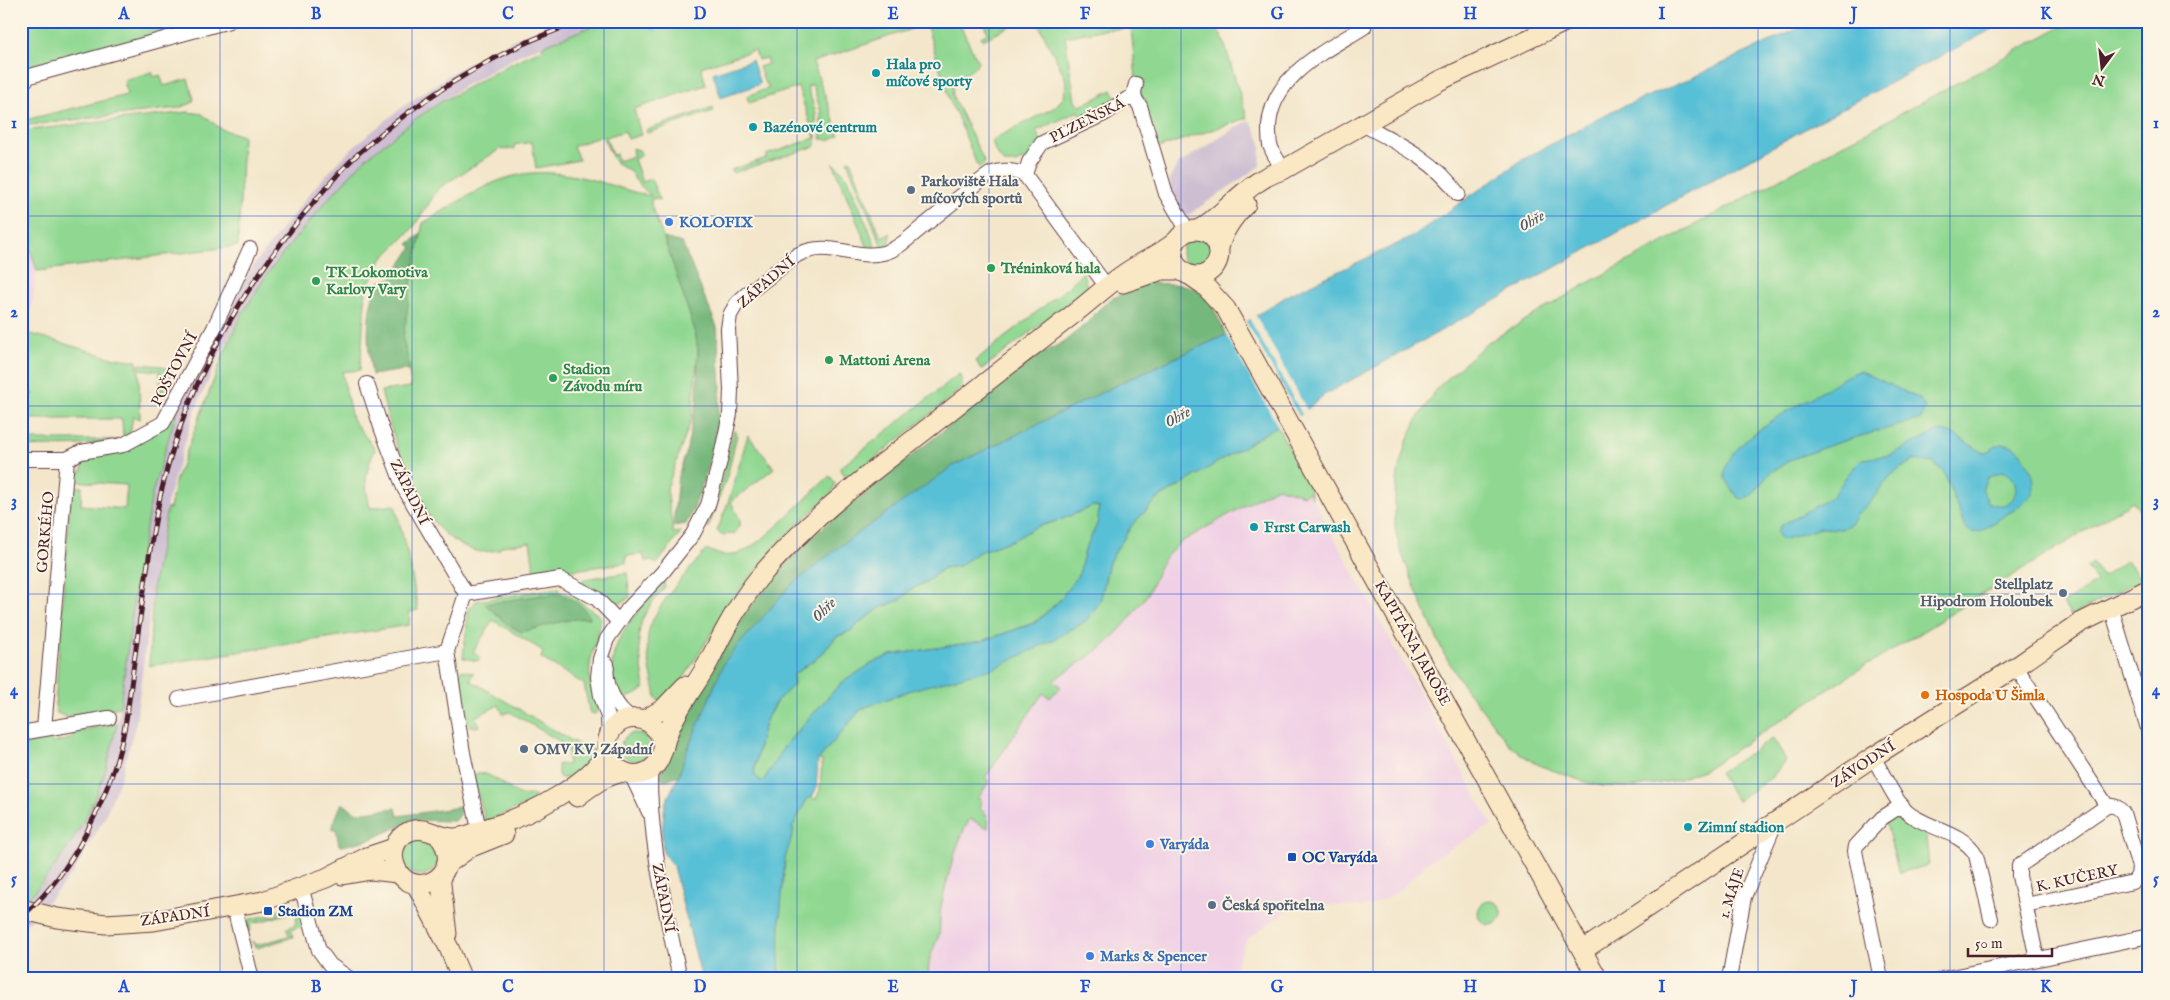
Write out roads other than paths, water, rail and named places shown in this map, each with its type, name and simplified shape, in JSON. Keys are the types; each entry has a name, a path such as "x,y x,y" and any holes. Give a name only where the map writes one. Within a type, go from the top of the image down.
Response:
{"street":[{"path":"21,84 30,76 229,21"},
{"path":"1282,170 1234,217 1222,236 1218,255 1211,270 1205,274 1198,275 1185,272 1174,258 1187,235 1212,221 1243,193 1270,174 1282,170 1364,125 1439,81 1567,21"},
{"path":"1282,170 1270,146 1269,137 1270,111 1282,89 1293,75 1308,63 1368,23"},
{"path":"1135,99 1136,84"},
{"name":"PLZEŇSKÁ","path":"1025,175 1028,162 1042,143 1104,114 1127,99 1135,99 1140,106 1166,194 1187,235"},
{"path":"1364,125 1420,157 1435,169 1458,194"},
{"name":"ZÁPADNÍ","path":"651,817 627,773 612,763 608,743 608,716 600,690 598,668 607,639 618,623 694,534 708,504 730,414 728,322 737,303 791,260 807,250 817,248 876,254 889,251 901,244 990,174 998,171 1013,171 1025,175"},
{"path":"1025,175 1107,287"},
{"path":"1187,235 1210,234 1215,239 1218,255"},
{"name":"ZÁPADNÍ","path":"326,878 349,864 394,848 398,840 412,830 421,829 438,835 456,838 502,824 552,800 602,762 608,743 621,722 638,719 663,709 679,693 714,647 758,580 814,519 1119,276 1187,235"},
{"name":"POŠTOVNÍ","path":"21,458 67,458 80,452 123,445 166,420 192,366 214,328 250,248"},
{"name":"KAPITÁNA JAROŠE","path":"1218,255 1217,274 1226,309"},
{"name":"ZÁPADNÍ","path":"1107,287 1162,270 1185,272"},
{"name":"KAPITÁNA JAROŠE","path":"1185,272 1204,285 1226,309 1598,979"},
{"name":"ZÁPADNÍ","path":"366,384 404,488 466,594"},
{"name":"GORKÉHO","path":"44,728 67,458"},
{"path":"479,830 463,753 447,651 466,594 560,579 596,598 618,623"},
{"name":"ZÁVODNÍ","path":"1583,950 1873,757 2016,667 2080,624 2149,589"},
{"path":"2111,607 2149,732"},
{"name":"ZÁPADNÍ","path":"618,623 608,652 607,678 618,705 626,715 657,729 662,737 664,747"},
{"name":"ZÁPADNÍ","path":"680,979 657,869 651,817 650,771 657,765 662,756 672,723 709,660 714,647"},
{"path":"179,699 447,651"},
{"name":"K. KUČERY","path":"2016,667 2107,806"},
{"path":"21,733 109,718"},
{"path":"1873,757 1906,811 1953,835 1972,848 1976,855 1991,919"},
{"path":"462,979 449,948 416,884 425,884 469,848 543,818 614,774 641,774 650,771"},
{"path":"1881,979 1855,851 1856,846 1882,818 1902,805"},
{"name":"K. KUČERY","path":"2026,906 2133,882 2138,876 2139,867 2123,813 2113,805 2107,806 2019,866 2019,876 2037,959"},
{"name":"1. MÁJE","path":"1729,979 1744,897 1776,821"},
{"path":"438,835 447,850 443,871 449,948"},
{"path":"394,848 393,857 398,873"},
{"name":"ZÁPADNÍ","path":"21,909 57,918 106,924 154,921 234,908 264,901 326,878 370,870 398,873 409,882 416,884"},
{"path":"301,887 319,950 330,965 350,979"},
{"path":"234,908 252,979"},
{"path":"1942,979 2149,936"}],"water":[{"name":"Ohře","path":"1814,21 2008,21 1750,159 1324,395 1299,416 1277,426 1156,500 1132,525 1109,562 1100,602 1086,621 1053,640 995,668 911,690 861,709 818,760 816,789 812,797 807,799 792,828 794,829 785,859 780,919 779,979 702,979 673,866 663,852 662,834 665,804 679,775 687,751 725,661 787,589 836,549 953,466 1133,377 1226,335 1290,294 1410,238 1522,160 1612,111 1685,81","holes":["1093,506 1099,507 1098,522 1085,550 1079,574 1058,602 1035,623 982,641 890,655 871,664 840,684 785,745 764,780 761,782 754,774 763,730 774,705 794,684 793,675 822,654 836,637 853,630 854,627 880,608 902,599 909,591 929,580 943,568 959,566 979,552 1015,539 1036,527 1060,520"]},
{"path":"752,60 760,84 721,98 713,73"},
{"path":"1861,371 1920,399 1925,408 1921,419 1840,442 1792,459 1770,473 1751,496 1746,499 1738,498 1725,478 1727,465 1734,453 1760,429 1776,418 1843,378"},
{"path":"1941,431 1954,434 1982,452 1989,451 2000,444 2011,445 2020,452 2033,476 2033,492 2017,508 1979,532 1972,532 1965,527 1944,472 1933,463 1913,460 1890,476 1852,523 1842,529 1821,528 1782,540 1777,533 1780,526 1832,497 1848,474 1862,459 1891,455 1933,433","holes":["2003,471 2010,475 2016,488 2015,495 2011,501 1998,505 1988,502 1982,490 1987,478"]}],"waterway":[{"path":"651,21 654,30"}],"railway":[{"path":"21,917 45,893 78,848 92,822 116,763 126,721 152,538 170,458 198,383 234,313 256,279 303,215 344,167 377,137 434,94 475,69 525,43 579,21"}],"place":[{"name":"Hala pro míčové sporty","path":"876,73"},
{"name":"Bazénové centrum","path":"753,127"},
{"name":"Parkoviště Hala míčových sportů","path":"911,190"},
{"name":"KOLOFIX","path":"669,222"},
{"name":"Tréninková hala","path":"991,268"},
{"name":"TK Lokomotiva Karlovy Vary","path":"316,281"},
{"name":"Mattoni Arena","path":"829,360"},
{"name":"Stadion Závodu míru","path":"553,378"},
{"name":"F1rst Carwash","path":"1254,527"},
{"name":"Stellplatz Hipodrom Holoubek","path":"2063,593"},
{"name":"Hospoda U Šimla","path":"1925,695"},
{"name":"OMV KV, Západní","path":"524,749"},
{"name":"Zimní stadion","path":"1688,827"},
{"name":"Varyáda","path":"1150,844"},
{"name":"OC Varyáda","path":"1292,857"},
{"name":"Česká spořitelna","path":"1212,905"},
{"name":"Stadion ZM","path":"268,911"},
{"name":"Marks & Spencer","path":"1090,956"}]}
